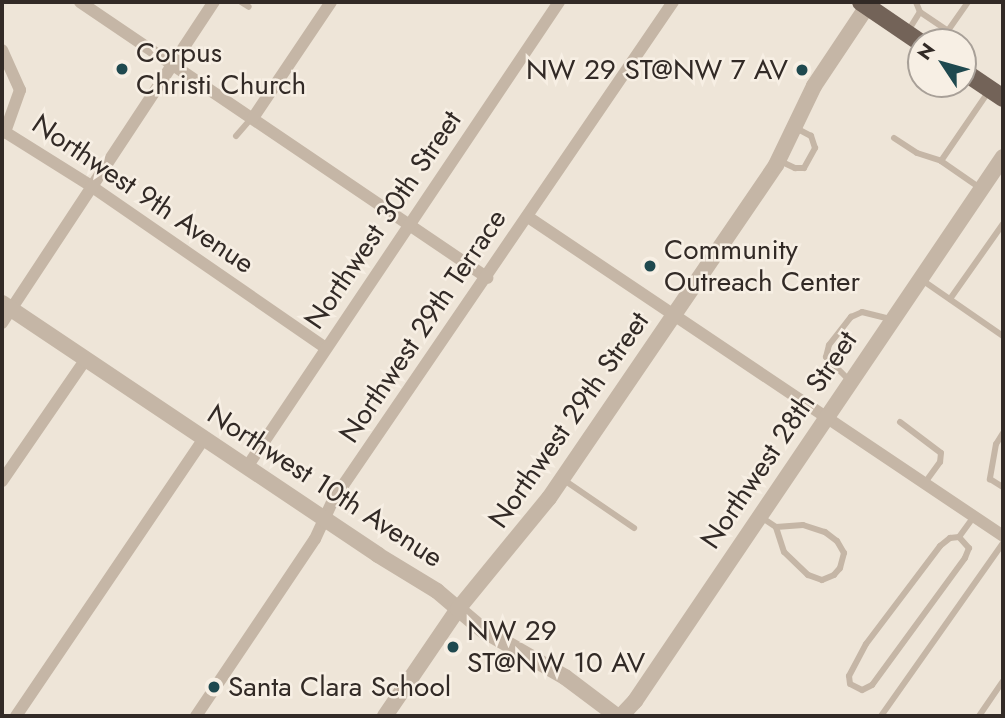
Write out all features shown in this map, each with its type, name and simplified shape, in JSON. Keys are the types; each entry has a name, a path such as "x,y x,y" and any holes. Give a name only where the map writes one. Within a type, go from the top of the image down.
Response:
{"main road":[{"path":"866,3 907,33"},
{"path":"977,80 997,94"}],"street":[{"path":"80,2 486,278"},
{"path":"5,312 214,2"},
{"path":"253,118 331,2"},
{"name":"Northwest 30th Street","path":"247,467 559,2"},
{"name":"Northwest 29th Terrace","path":"195,716 315,539 333,499 673,2"},
{"name":"Northwest 29th Street","path":"385,716 458,609 527,529 674,315 778,160 814,86 866,3"},
{"name":"Northwest 9th Avenue","path":"2,50 20,90 4,133 91,186 326,348"},
{"name":"Northwest 28th Street","path":"619,716 635,701 1003,157"},
{"path":"528,217 1003,536"},
{"name":"Northwest 10th Avenue","path":"5,312 86,359 324,519 437,591 484,630 565,677 619,716"},
{"path":"2,481 86,359"},
{"path":"16,716 204,438"}],"lane":[{"path":"242,2 249,7"},
{"path":"916,2 920,12 944,28"},
{"path":"950,28 968,2"},
{"path":"916,28 920,12"},
{"path":"941,161 997,94"},
{"path":"236,136 253,118"},
{"path":"778,160 795,168 804,168 815,148 811,136 794,127"},
{"path":"894,138 917,153 941,161 981,189"},
{"path":"950,299 1003,224"},
{"path":"920,278 1003,336"},
{"path":"850,381 826,357 829,345 841,327 850,317 862,312 892,319"},
{"path":"900,422 941,453 940,462 925,483"},
{"path":"1003,433 996,443 990,479 1003,488"},
{"path":"563,479 634,528"},
{"path":"759,516 776,527 803,525 825,532 837,541 844,553 840,568 834,575 822,580 808,575 784,552 776,527"},
{"path":"959,537 970,548 965,558 878,677 862,690 850,684 849,676 866,644 940,546 950,538 959,537 974,516"},
{"path":"881,716 1003,543"},
{"path":"978,716 1003,681"}],"place":[{"name":"Corpus Christi Church","path":"122,69"},
{"name":"NW 29 ST@NW 7 AV","path":"802,70"},
{"name":"Community Outreach Center","path":"650,266"},
{"name":"NW 29 ST@NW 10 AV","path":"453,647"},
{"name":"Santa Clara School","path":"214,687"}]}
